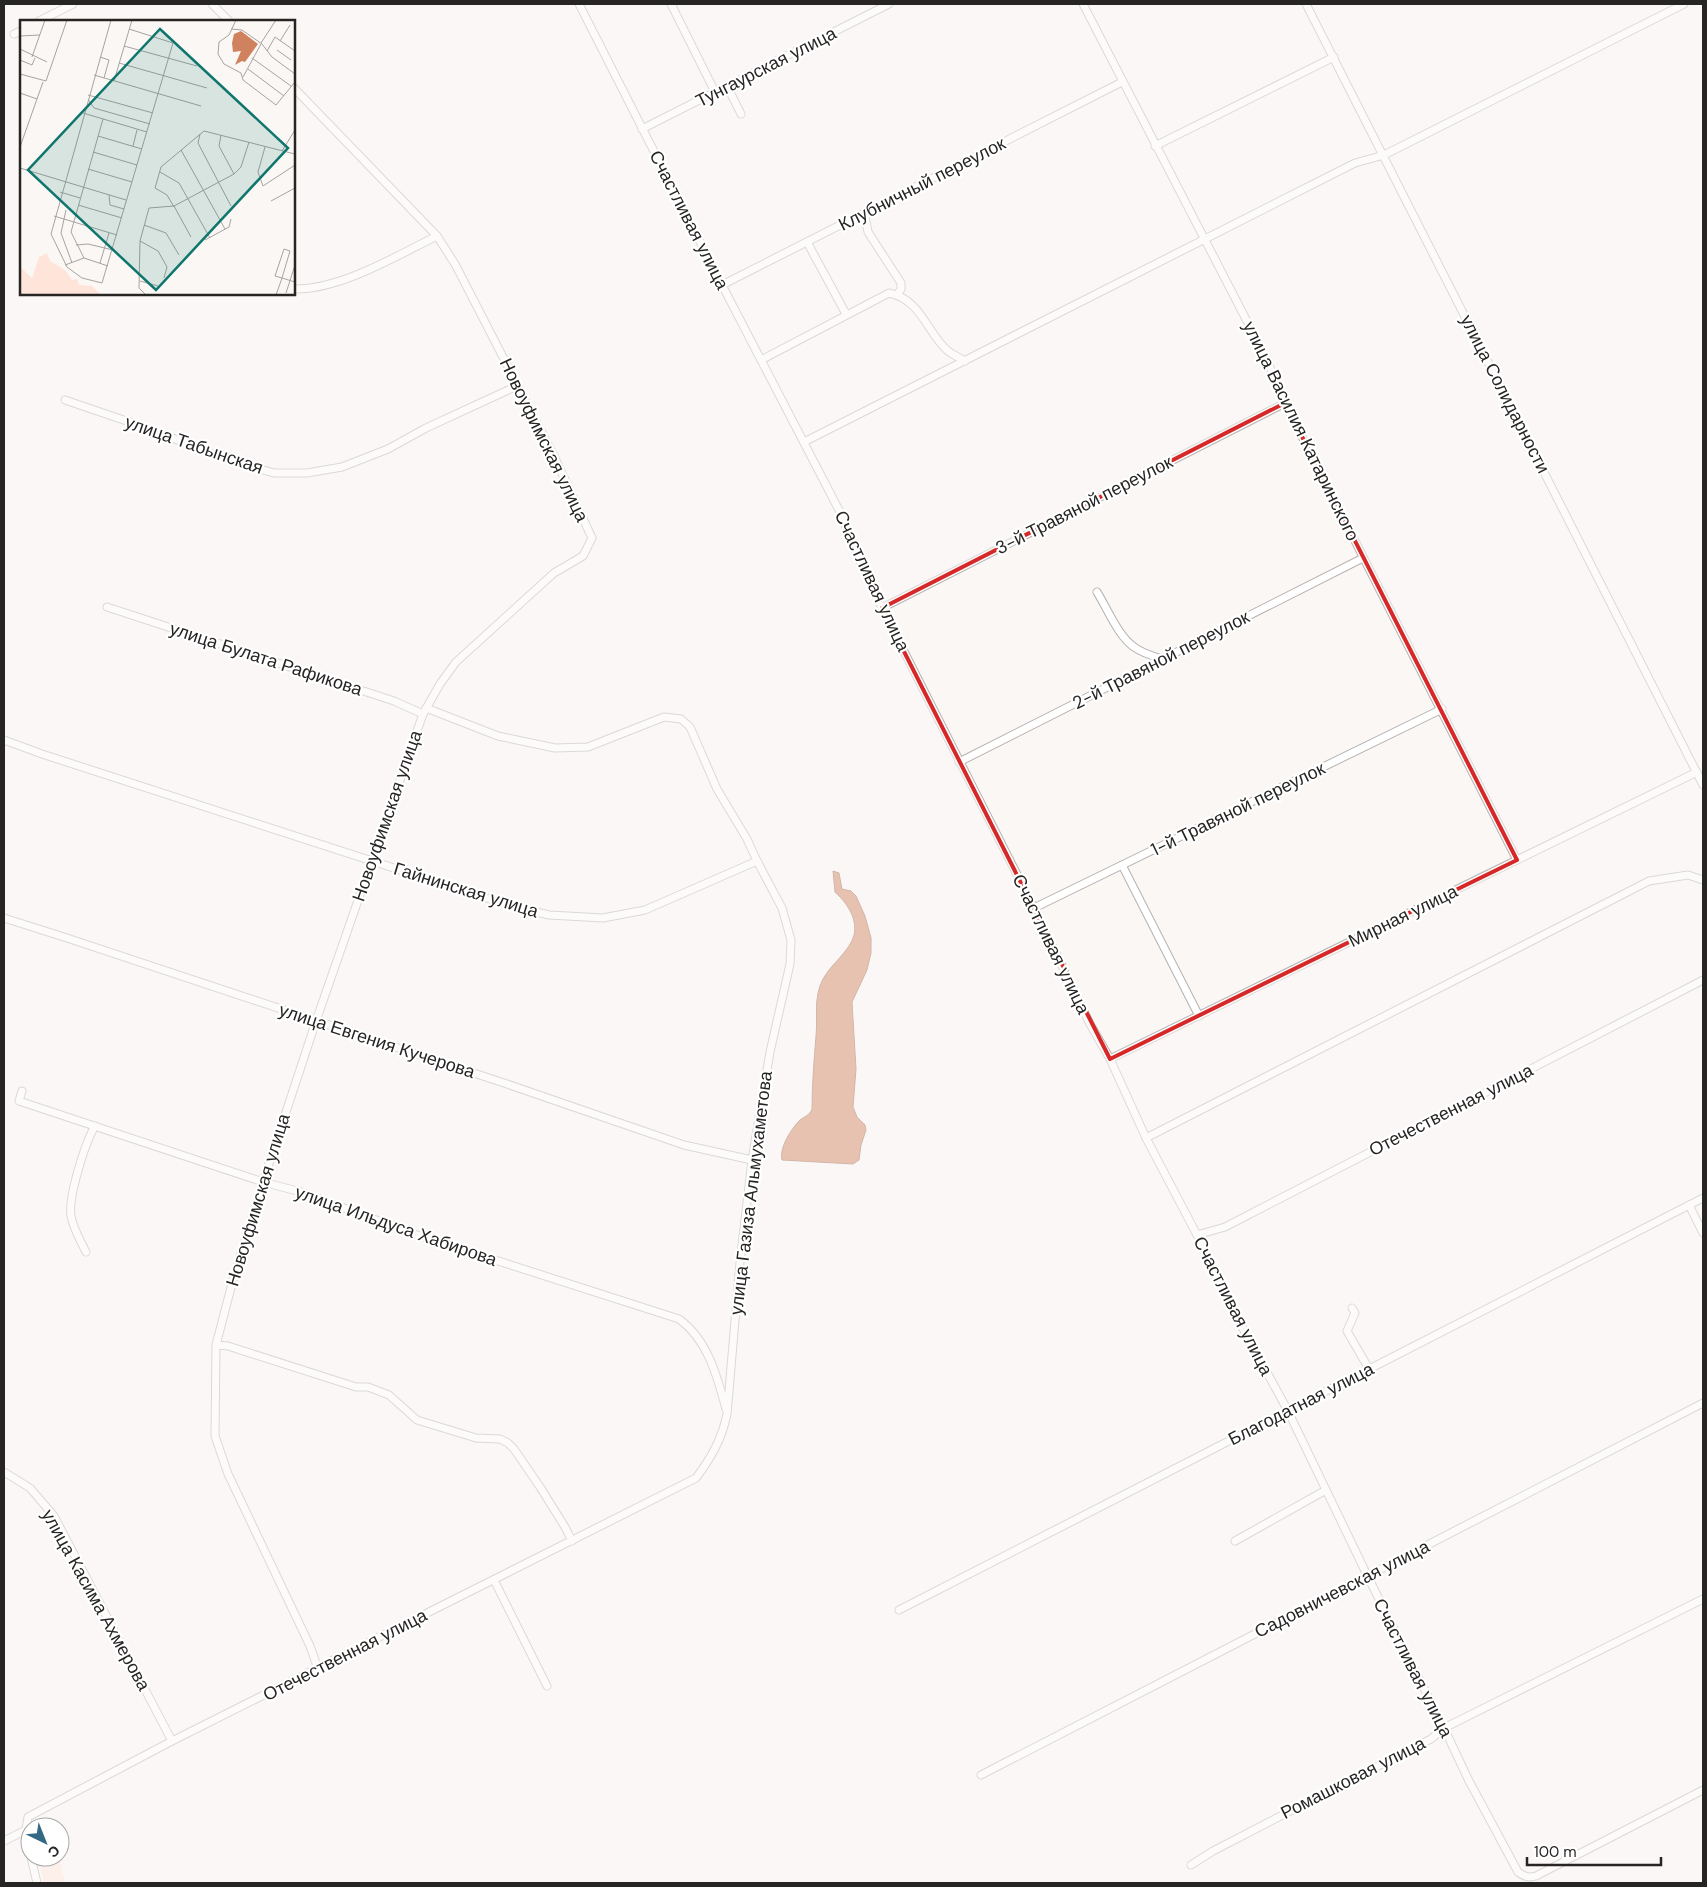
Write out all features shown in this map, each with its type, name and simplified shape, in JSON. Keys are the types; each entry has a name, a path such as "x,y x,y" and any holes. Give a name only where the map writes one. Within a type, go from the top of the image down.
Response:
{"street":[{"path":"41,20 73,4"},
{"path":"212,4 228,20"},
{"name":"Счастливая улица","path":"579,4 760,360 840,512 857,555 882,608 1034,908 1090,1024 1110,1059 1146,1138 1197,1235 1240,1323 1288,1411 1367,1576 1468,1779 1518,1872 1523,1876 1536,1876 1703,1790"},
{"path":"671,4 715,92"},
{"name":"Тунгаурская улица","path":"642,129 889,4"},
{"name":"улица Василия Катаринского","path":"1083,4 1266,358 1286,403 1363,558 1442,709 1517,860"},
{"name":"улица Солидарности","path":"1306,4 1703,786"},
{"path":"804,442 1355,163 1384,155 1684,4"},
{"path":"14,34 20,31"},
{"path":"1155,146 1334,57"},
{"name":"Клубничный переулок","path":"722,285 1122,82"},
{"path":"727,86 742,114"},
{"name":"Новоуфимская улица","path":"295,89 437,236 455,264 554,456 592,538 583,556 554,573 456,662 440,684 425,711 316,1021 263,1182 234,1276 216,1345 215,1436 228,1474 310,1646 318,1669"},
{"path":"868,212 864,216 868,232 900,282 901,288 897,295"},
{"path":"295,289 322,286 348,278 437,236"},
{"path":"807,242 846,314"},
{"path":"760,360 889,293 897,295 916,308 948,351 965,361"},
{"name":"улица Табынская","path":"65,400 147,428 233,461 274,473 307,473 342,467 388,449 426,428 517,386"},
{"name":"3-й Травяной переулок","path":"882,608 1286,403"},
{"name":"2-й Травяной переулок","path":"959,762 1363,558"},
{"path":"1097,592 1121,633 1132,646 1162,659"},
{"name":"улица Булата Рафикова","path":"107,607 498,736 555,748 588,746 664,717 681,718 690,727 717,789 747,839 757,862"},
{"name":"1-й Травяной переулок","path":"1034,908 1442,709"},
{"name":"Гайнинская улица","path":"4,740 511,906 549,915 603,918 645,910 757,862"},
{"name":"Мирная улица","path":"1110,1059 1697,772"},
{"name":"улица Газиза Альмухаметова","path":"696,1478 716,1448 727,1414 740,1262 752,1160 770,1052 790,964 790,940 782,908 757,862"},
{"path":"1122,865 1199,1016"},
{"path":"1146,1138 1649,881 1688,875 1703,880"},
{"name":"улица Евгения Кучерова","path":"4,918 684,1145 752,1160"},
{"name":"Отечественная улица","path":"1197,1235 1225,1227 1703,980"},
{"name":"улица Ильдуса Хабирова","path":"22,1091 19,1101 263,1182 300,1192 411,1233 679,1319 698,1336 718,1381 727,1414"},
{"path":"86,1252 73,1225 71,1203 89,1136 95,1126"},
{"name":"Благодатная улица","path":"899,1610 1703,1198"},
{"path":"1689,1205 1703,1233"},
{"path":"1352,1308 1355,1313 1347,1331 1369,1369"},
{"path":"216,1345 228,1346 356,1387 379,1390 389,1395 417,1420 476,1438 500,1439 508,1443 540,1487 572,1541"},
{"name":"Садовничевская улица","path":"980,1775 1703,1403"},
{"name":"улица Касима Ахмерова","path":"4,1472 30,1488 54,1516 172,1741"},
{"name":"Отечественная улица","path":"28,1817 172,1741 696,1478"},
{"path":"1235,1541 1326,1490"},
{"path":"494,1580 547,1686"},
{"name":"Ромашковая улица","path":"1192,1865 1213,1851 1431,1739 1444,1728 1703,1599"},
{"name":"Отечественная улица","path":"4,1841 20,1833"},
{"path":"33,1867 37,1883"}],"highlighted area":[{"path":"1285,403 1517,860 1110,1059 882,608"}],"shaded area":[{"path":"833,871 839,873 842,889 851,891 856,896 865,916 871,938 871,953 867,970 852,1002 856,1069 853,1107 857,1117 865,1125 866,1130 859,1160 853,1164 782,1160 782,1150 790,1133 812,1109 817,1000 820,986 826,973 849,947 854,935 853,917 847,906 835,892"},
{"path":"41,1867 61,1867 65,1883 44,1883"}]}
